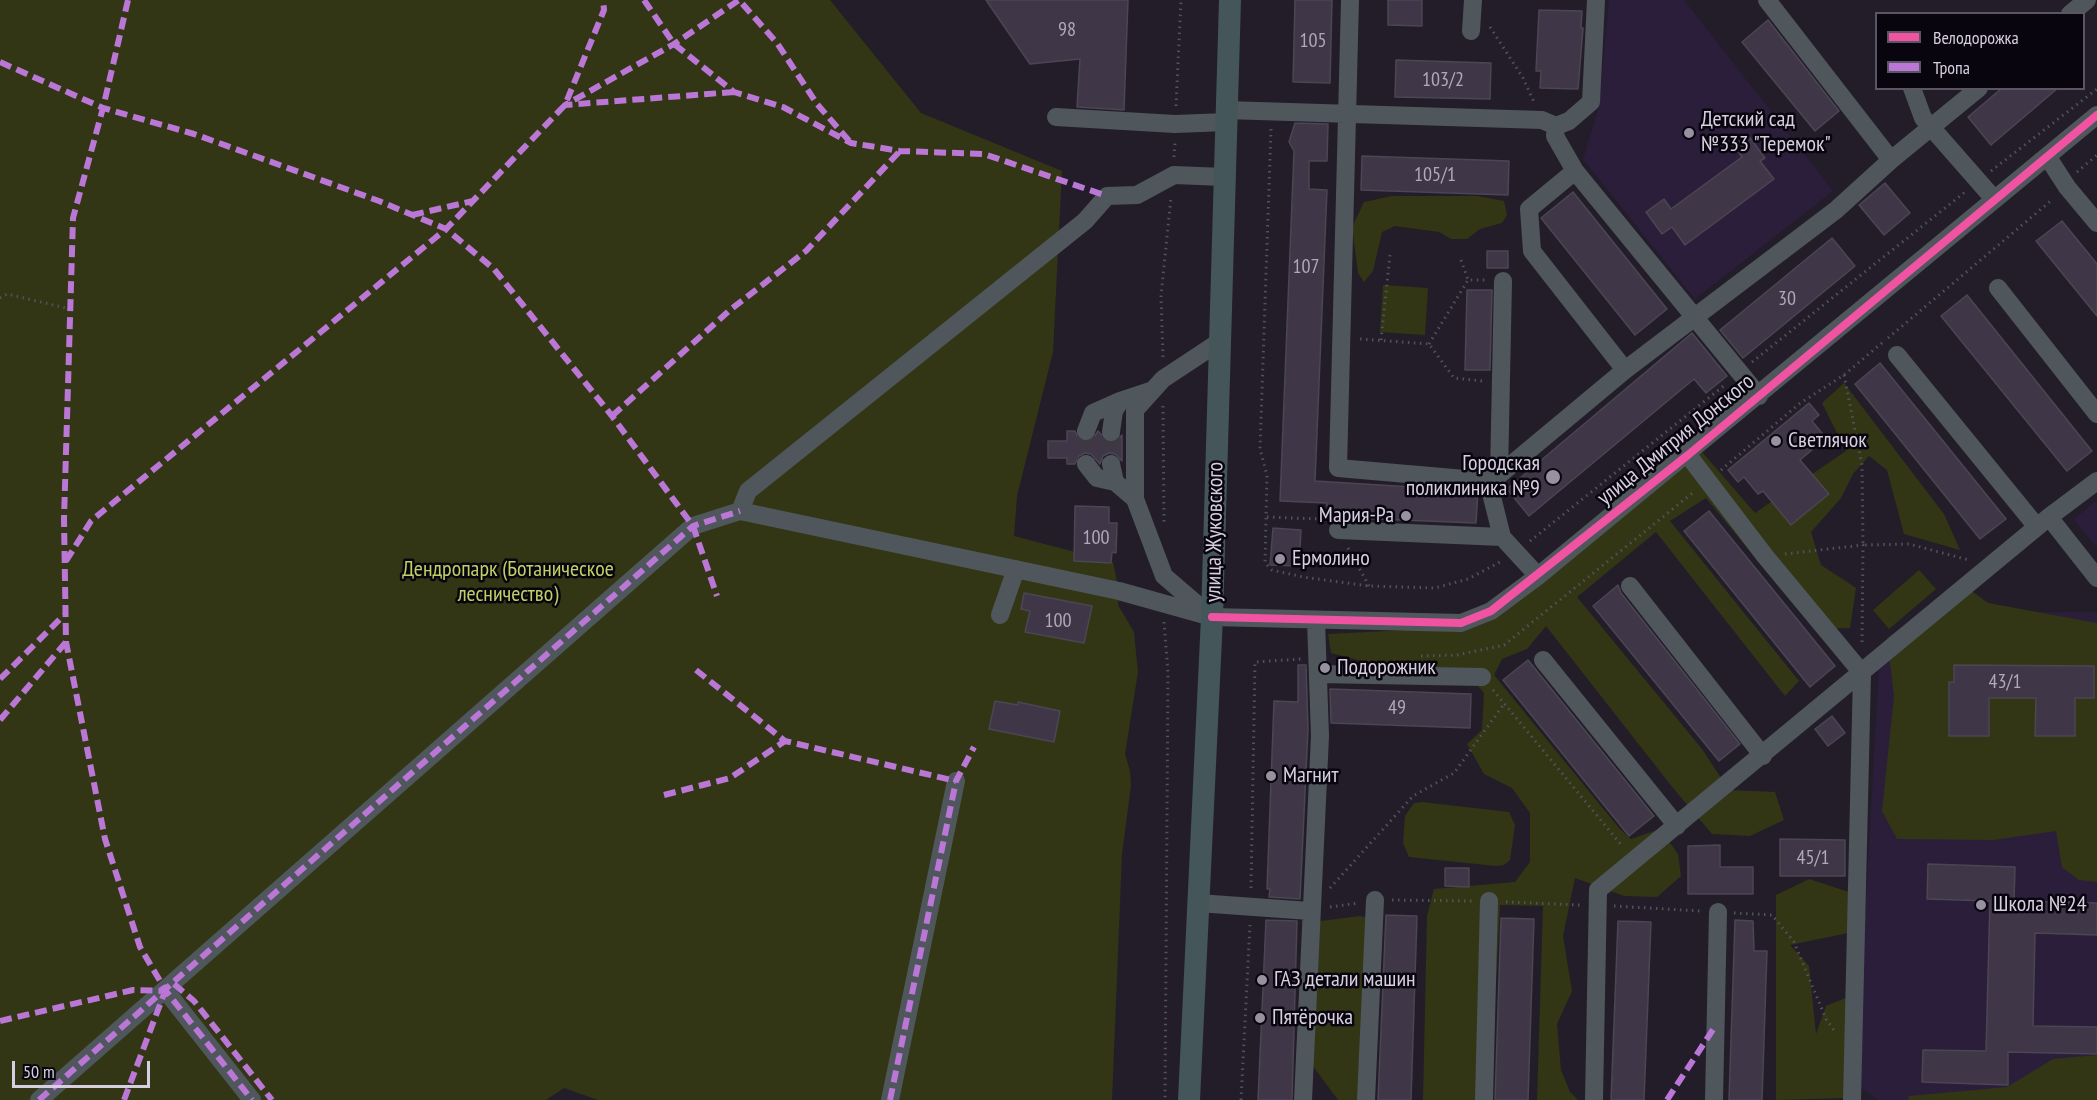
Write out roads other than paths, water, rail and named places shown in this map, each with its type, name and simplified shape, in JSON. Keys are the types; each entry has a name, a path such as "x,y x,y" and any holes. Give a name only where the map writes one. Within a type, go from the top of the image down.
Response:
{"main road":[{"name":"улица Жуковского","path":"1189,1100 1212,616 1230,0"}],"street":[{"path":"1350,0 1338,468 1493,478 1625,370 1836,210 1977,90"},
{"path":"1471,31 1473,0"},
{"path":"1056,117 1175,124 1271,112 1549,123 1569,121 1591,102 1596,0"},
{"path":"1767,0 1892,160"},
{"path":"2072,12 2086,0 2097,13"},
{"path":"1913,90 1923,118 1931,129 1994,199"},
{"name":"улица Дмитрия Донского","path":"740,511 974,566 1016,569 1212,616 1461,623 1491,611 1538,576 1688,455 2097,115"},
{"path":"1549,123 1575,171 1738,374 1759,396"},
{"path":"2047,156 2067,187 2097,223"},
{"path":"1575,171 1529,209 1532,251 1625,370"},
{"path":"39,1100 166,991 693,526 740,511 748,491 1085,221 1107,196 1137,195 1173,175 1224,177"},
{"path":"1503,281 1493,478 1502,537 1538,576"},
{"path":"1998,288 2097,414"},
{"path":"1086,431 1093,413 1157,385 1219,342"},
{"path":"1898,355 2043,522 2097,578"},
{"path":"1135,499 1135,410 1157,385"},
{"path":"1111,432 1114,411 1120,401"},
{"path":"1688,455 1765,556 1862,673 1852,1100"},
{"path":"1086,464 1097,478 1113,473 1135,499 1164,576 1212,616"},
{"path":"1594,1100 1598,890 1763,756 2043,522 2097,481"},
{"path":"1338,530 1502,537"},
{"path":"1000,615 1016,569"},
{"path":"1630,586 1763,756"},
{"path":"1303,1100 1310,910 1320,736 1316,620"},
{"path":"1543,660 1677,826"},
{"path":"1318,674 1482,677"},
{"path":"890,1100 956,781"},
{"path":"1366,1100 1375,900"},
{"path":"1484,1100 1489,901"},
{"path":"1198,903 1310,910"},
{"path":"1714,1100 1718,912"},
{"path":"166,991 252,1100"}],"tunnel":[{"path":"1086,431 1086,464"},
{"path":"1111,432 1111,464"}],"place":[{"name":"Детский сад №333 \"Теремок\"","path":"1689,133"},
{"name":"Светлячок","path":"1776,441"},
{"name":"Городская поликлиника №9","path":"1553,477"},
{"name":"Мария-Ра","path":"1406,516"},
{"name":"Ермолино","path":"1280,559"},
{"name":"Подорожник","path":"1325,668"},
{"name":"Магнит","path":"1271,776"},
{"name":"Школа №24","path":"1981,905"},
{"name":"ГАЗ детали машин","path":"1262,980"},
{"name":"Пятёрочка","path":"1260,1018"}],"park label":[{"name":"Дендропарк (Ботаническое лесничество)","path":"508,582"}]}
